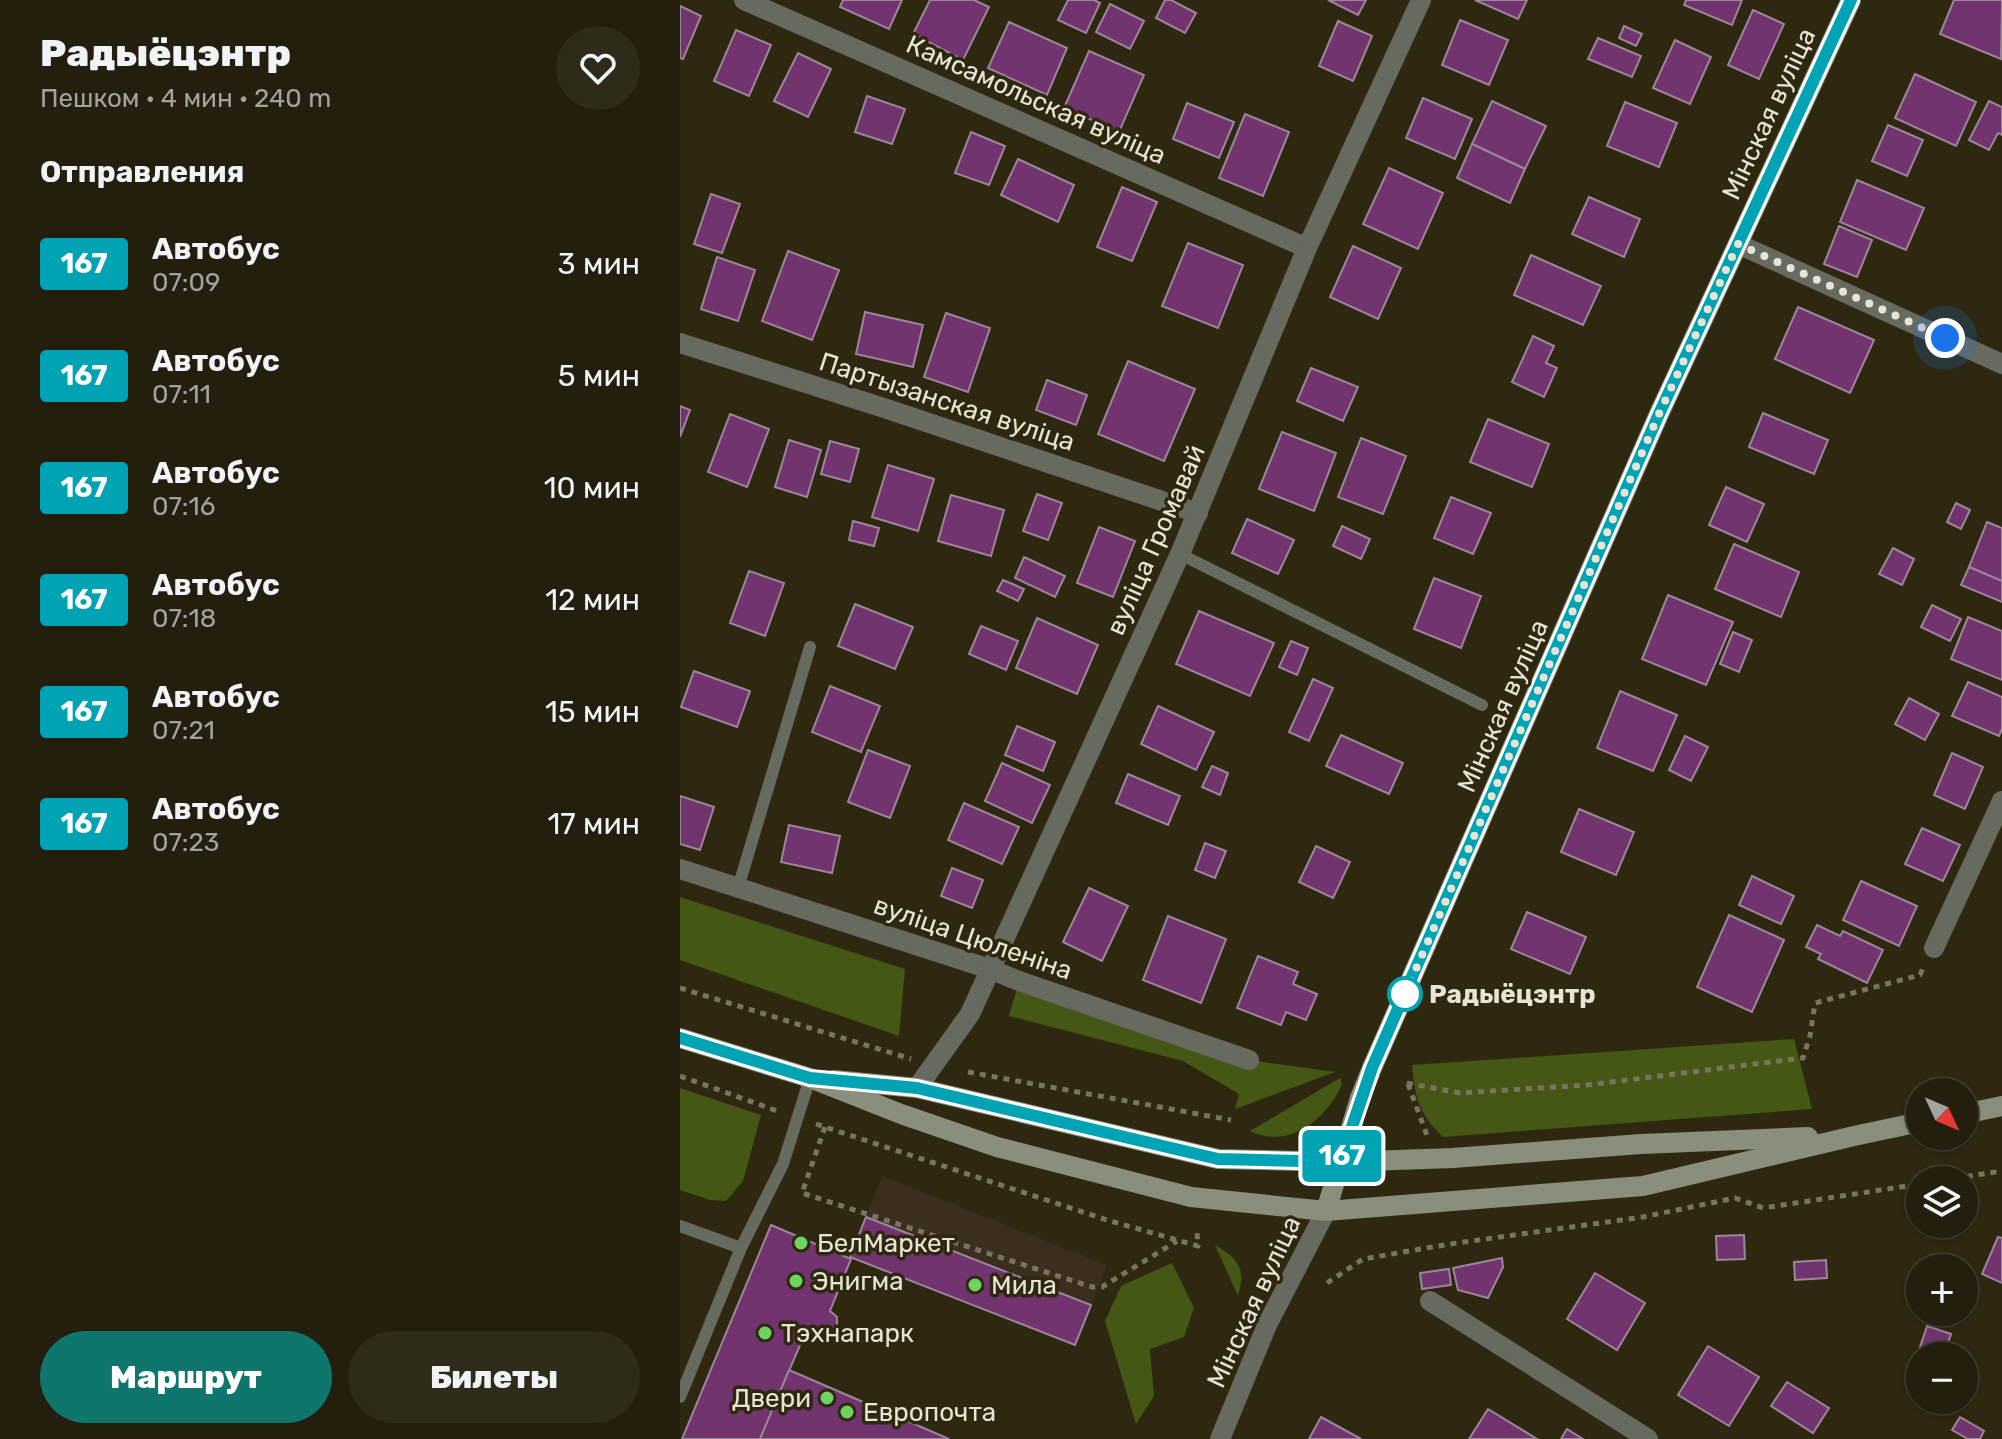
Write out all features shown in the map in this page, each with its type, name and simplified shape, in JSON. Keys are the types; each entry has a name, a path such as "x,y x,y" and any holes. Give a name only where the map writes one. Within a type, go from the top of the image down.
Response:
{"main road":[{"name":"Мінская вуліца","path":"1326,1211 1372,1068 1659,414 1851,0"},
{"path":"680,1038 810,1078 997,1147 1191,1197 1326,1211 1643,1186 1906,1125"},
{"path":"810,1078 917,1088 1218,1159 1340,1162 1453,1158 1641,1144 1854,1136"},
{"path":"1978,1111 2002,1106"}],"street":[{"name":"Камсамольская вуліца","path":"744,0 1307,248"},
{"name":"вуліца Громавай","path":"917,1088 970,1014 1180,554 1307,248 1421,0"},
{"path":"1738,244 2002,364"},
{"name":"Партызанская вуліца","path":"680,343 1198,513"},
{"path":"1934,948 2002,801"},
{"name":"вуліца Цюленіна","path":"680,869 990,969 1249,1060"},
{"name":"Мінская вуліца","path":"1220,1439 1267,1325 1326,1211"},
{"path":"1430,1301 1648,1439"}],"lane":[{"path":"1180,554 1482,705"},
{"path":"738,888 810,647"},
{"path":"680,1397 741,1248 783,1164 810,1078"},
{"path":"680,1226 741,1248"}],"path":[{"path":"1428,1139 1407,1083 1460,1093 1587,1085 1803,1058 1815,1003 1920,975 1934,948"},
{"path":"680,988 933,1066 1231,1120"},
{"path":"680,1076 825,1127 1198,1246 1197,1233"},
{"path":"825,1127 802,1193 1092,1287 1102,1287 1178,1240"},
{"path":"1978,1175 2002,1171"},
{"path":"1327,1283 1363,1259 1450,1244 1643,1217 1735,1198 1763,1208 1906,1186"}],"shaded area":[{"path":"882,1176 1107,1265 1075,1345 850,1257"}],"green space":[{"path":"680,897 905,969 899,1036 680,960"},
{"path":"1019,981 1249,1060 1335,1072 1235,1109 1239,1094 1183,1061 1009,1016"},
{"path":"1794,1039 1812,1109 1443,1137 1428,1121 1420,1105 1412,1065"},
{"path":"1340,1078 1342,1084 1327,1109 1305,1128 1279,1137 1250,1131"},
{"path":"680,1088 761,1115 743,1181 726,1201 710,1200 680,1190"},
{"path":"1215,1245 1235,1260 1241,1272 1238,1296"},
{"path":"1172,1263 1194,1308 1184,1337 1150,1349 1154,1396 1136,1424 1105,1321 1121,1286"}],"building":[{"path":"843,0 902,0 889,29 840,7"},
{"path":"930,0 974,0 989,7 963,60 913,34"},
{"path":"1068,0 1094,0 1100,3 1086,33 1058,20"},
{"path":"1165,0 1196,13 1185,33 1156,18"},
{"path":"1328,0 1366,0 1358,15"},
{"path":"1475,0 1527,0 1518,19"},
{"path":"1686,0 1742,0 1732,25 1684,5"},
{"path":"1954,0 2002,0 2001,59 1940,34"},
{"path":"1110,4 1144,21 1130,49 1096,32"},
{"path":"680,6 701,16 683,59 680,58"},
{"path":"1753,10 1784,24 1759,79 1728,65"},
{"path":"1460,20 1508,40 1489,85 1442,65"},
{"path":"1338,21 1372,36 1353,81 1319,66"},
{"path":"1009,22 1067,48 1047,95 988,68"},
{"path":"1624,26 1642,34 1636,46 1619,38"},
{"path":"736,30 771,45 749,96 714,81"},
{"path":"1598,38 1641,56 1632,77 1588,59"},
{"path":"1675,40 1711,57 1690,104 1653,88"},
{"path":"1089,51 1144,75 1119,132 1064,108"},
{"path":"798,53 831,69 808,117 774,101"},
{"path":"1915,74 1976,102 1956,146 1895,118"},
{"path":"867,96 905,109 892,144 855,132"},
{"path":"1423,98 1472,119 1455,159 1406,138"},
{"path":"1492,101 1546,126 1525,169 1472,144"},
{"path":"1989,101 2002,107 2002,135 1998,133 1989,150 1969,140"},
{"path":"1625,102 1677,123 1659,167 1607,146"},
{"path":"1187,103 1234,122 1219,158 1173,139"},
{"path":"1245,114 1289,132 1263,196 1219,178"},
{"path":"1888,125 1923,140 1907,176 1872,161"},
{"path":"971,132 1005,146 989,185 955,173"},
{"path":"1472,144 1525,169 1510,203 1457,178"},
{"path":"1018,159 1074,185 1058,222 1001,195"},
{"path":"1389,168 1443,193 1418,249 1363,224"},
{"path":"1857,180 1924,208 1906,250 1840,222"},
{"path":"1122,187 1157,202 1132,261 1097,247"},
{"path":"711,194 740,204 722,253 694,244"},
{"path":"1589,197 1640,219 1624,257 1572,234"},
{"path":"1839,226 1872,240 1857,277 1824,264"},
{"path":"1188,243 1243,265 1218,328 1162,306"},
{"path":"1353,246 1401,268 1378,319 1330,297"},
{"path":"788,251 839,270 812,340 762,321"},
{"path":"1531,255 1601,286 1583,325 1514,295"},
{"path":"717,257 755,270 738,321 701,309"},
{"path":"1798,307 1874,340 1850,393 1775,359"},
{"path":"865,312 923,325 913,367 856,354"},
{"path":"946,313 990,328 968,392 924,377"},
{"path":"1533,336 1554,346 1546,363 1557,368 1544,397 1512,382"},
{"path":"1128,361 1195,389 1164,461 1098,434"},
{"path":"1311,368 1358,387 1343,421 1297,401"},
{"path":"1047,380 1087,395 1076,425 1036,410"},
{"path":"680,406 690,410 680,437"},
{"path":"1763,413 1828,440 1814,474 1749,447"},
{"path":"730,414 769,429 747,487 708,472"},
{"path":"1488,419 1549,444 1532,487 1470,462"},
{"path":"1282,432 1336,453 1314,511 1259,489"},
{"path":"1361,438 1406,456 1383,514 1338,497"},
{"path":"789,440 821,450 807,497 775,487"},
{"path":"830,441 859,449 850,482 821,474"},
{"path":"888,465 934,479 918,531 872,517"},
{"path":"1726,487 1764,504 1747,542 1709,525"},
{"path":"1037,494 1062,503 1048,540 1023,531"},
{"path":"951,495 1004,510 991,556 938,541"},
{"path":"1451,497 1491,513 1473,554 1434,538"},
{"path":"1956,503 1970,510 1961,529 1947,522"},
{"path":"1247,519 1294,540 1278,574 1232,553"},
{"path":"853,521 879,528 874,546 849,540"},
{"path":"1987,522 2002,528 2002,581 1969,567"},
{"path":"1342,526 1370,539 1361,559 1333,546"},
{"path":"1099,527 1135,541 1113,597 1077,583"},
{"path":"1734,544 1799,572 1781,617 1715,589"},
{"path":"1893,548 1914,559 1902,585 1879,574"},
{"path":"1024,557 1065,576 1055,597 1015,578"},
{"path":"1969,567 2002,581 2002,602 1961,585"},
{"path":"749,571 784,583 765,636 730,623"},
{"path":"1434,578 1481,596 1461,648 1414,629"},
{"path":"1003,580 1024,589 1018,601 997,591"},
{"path":"1668,595 1733,622 1706,685 1642,659"},
{"path":"855,604 913,627 895,669 838,646"},
{"path":"1932,605 1961,619 1950,641 1921,627"},
{"path":"1199,611 1274,643 1250,696 1176,664"},
{"path":"1968,617 2002,631 2002,680 1951,659"},
{"path":"1037,618 1098,645 1077,694 1016,668"},
{"path":"981,626 1018,641 1006,670 969,654"},
{"path":"1733,632 1752,640 1739,672 1720,664"},
{"path":"1291,641 1308,648 1297,675 1279,667"},
{"path":"694,671 750,691 737,727 681,707"},
{"path":"1313,679 1333,688 1309,741 1289,732"},
{"path":"1968,682 2002,697 2002,729 1999,736 1952,716"},
{"path":"830,686 880,706 861,752 812,732"},
{"path":"1620,691 1677,715 1653,771 1597,748"},
{"path":"1909,698 1939,714 1925,740 1895,724"},
{"path":"1158,706 1214,732 1196,770 1141,744"},
{"path":"1017,726 1055,742 1043,771 1005,755"},
{"path":"1341,735 1403,763 1389,794 1326,766"},
{"path":"1685,736 1708,747 1691,781 1669,770"},
{"path":"868,750 910,766 890,818 848,802"},
{"path":"1952,753 1983,767 1965,809 1934,795"},
{"path":"1002,763 1050,785 1032,823 985,801"},
{"path":"1212,766 1228,773 1220,795 1202,787"},
{"path":"1128,774 1180,796 1168,825 1116,803"},
{"path":"680,796 714,807 700,850 680,844"},
{"path":"964,803 1019,827 1002,864 948,840"},
{"path":"1579,809 1634,832 1616,875 1561,852"},
{"path":"789,825 840,836 832,873 781,862"},
{"path":"1922,828 1960,845 1943,881 1905,864"},
{"path":"1205,843 1226,851 1215,878 1195,870"},
{"path":"1316,846 1350,862 1333,898 1299,882"},
{"path":"952,868 983,880 972,908 941,896"},
{"path":"1752,876 1794,896 1781,924 1739,905"},
{"path":"1861,881 1917,906 1899,946 1843,920"},
{"path":"1089,888 1128,906 1102,961 1063,942"},
{"path":"1527,912 1586,937 1570,974 1511,949"},
{"path":"1729,915 1784,940 1752,1012 1697,987"},
{"path":"1168,916 1226,939 1201,1003 1143,980"},
{"path":"1817,925 1840,936 1843,931 1883,950 1867,983 1818,959 1821,954 1806,947"},
{"path":"1258,956 1298,972 1293,984 1317,994 1306,1020 1286,1012 1281,1025 1237,1008"},
{"path":"866,1217 1091,1305 1075,1345 850,1257"},
{"name":"Тэхнапарк","path":"771,1225 851,1259 830,1311 837,1317 837,1331 826,1338 806,1331 760,1439 682,1439"},
{"path":"1744,1235 1745,1259 1717,1260 1716,1236"},
{"path":"1998,1237 2002,1238 2002,1283 1982,1274"},
{"path":"1502,1258 1503,1267 1488,1298 1458,1290 1453,1268"},
{"path":"1826,1260 1827,1278 1795,1280 1794,1262"},
{"path":"1449,1269 1451,1285 1422,1289 1420,1273"},
{"path":"1595,1273 1645,1303 1617,1350 1567,1319"},
{"path":"1927,1326 1951,1334 1948,1342 1922,1342"},
{"path":"1708,1346 1759,1377 1729,1426 1678,1395"},
{"path":"789,1370 949,1439 760,1439"},
{"path":"1787,1382 1829,1408 1813,1433 1771,1406"},
{"path":"1488,1409 1537,1439 1469,1439"},
{"path":"1321,1417 1361,1439 1309,1439"},
{"path":"1960,1417 1984,1431 1980,1439 1968,1439 1952,1430"},
{"path":"1567,1429 1583,1439 1561,1439"}],"bus line":[{"name":"167","path":"680,1038 810,1078 917,1088 1218,1159 1340,1162 1372,1068 1659,414 1851,0"}],"place":[{"name":"Радыёцэнтр","path":"1405,994"},
{"name":"БелМаркет","path":"801,1243"},
{"name":"Энигма","path":"796,1281"},
{"name":"Мила","path":"975,1285"},
{"name":"Тэхнапарк","path":"765,1333"},
{"name":"Двери","path":"827,1398"},
{"name":"Европочта","path":"847,1412"}],"route":[{"path":"1405,994 1659,414 1738,244 1945,338"}]}
